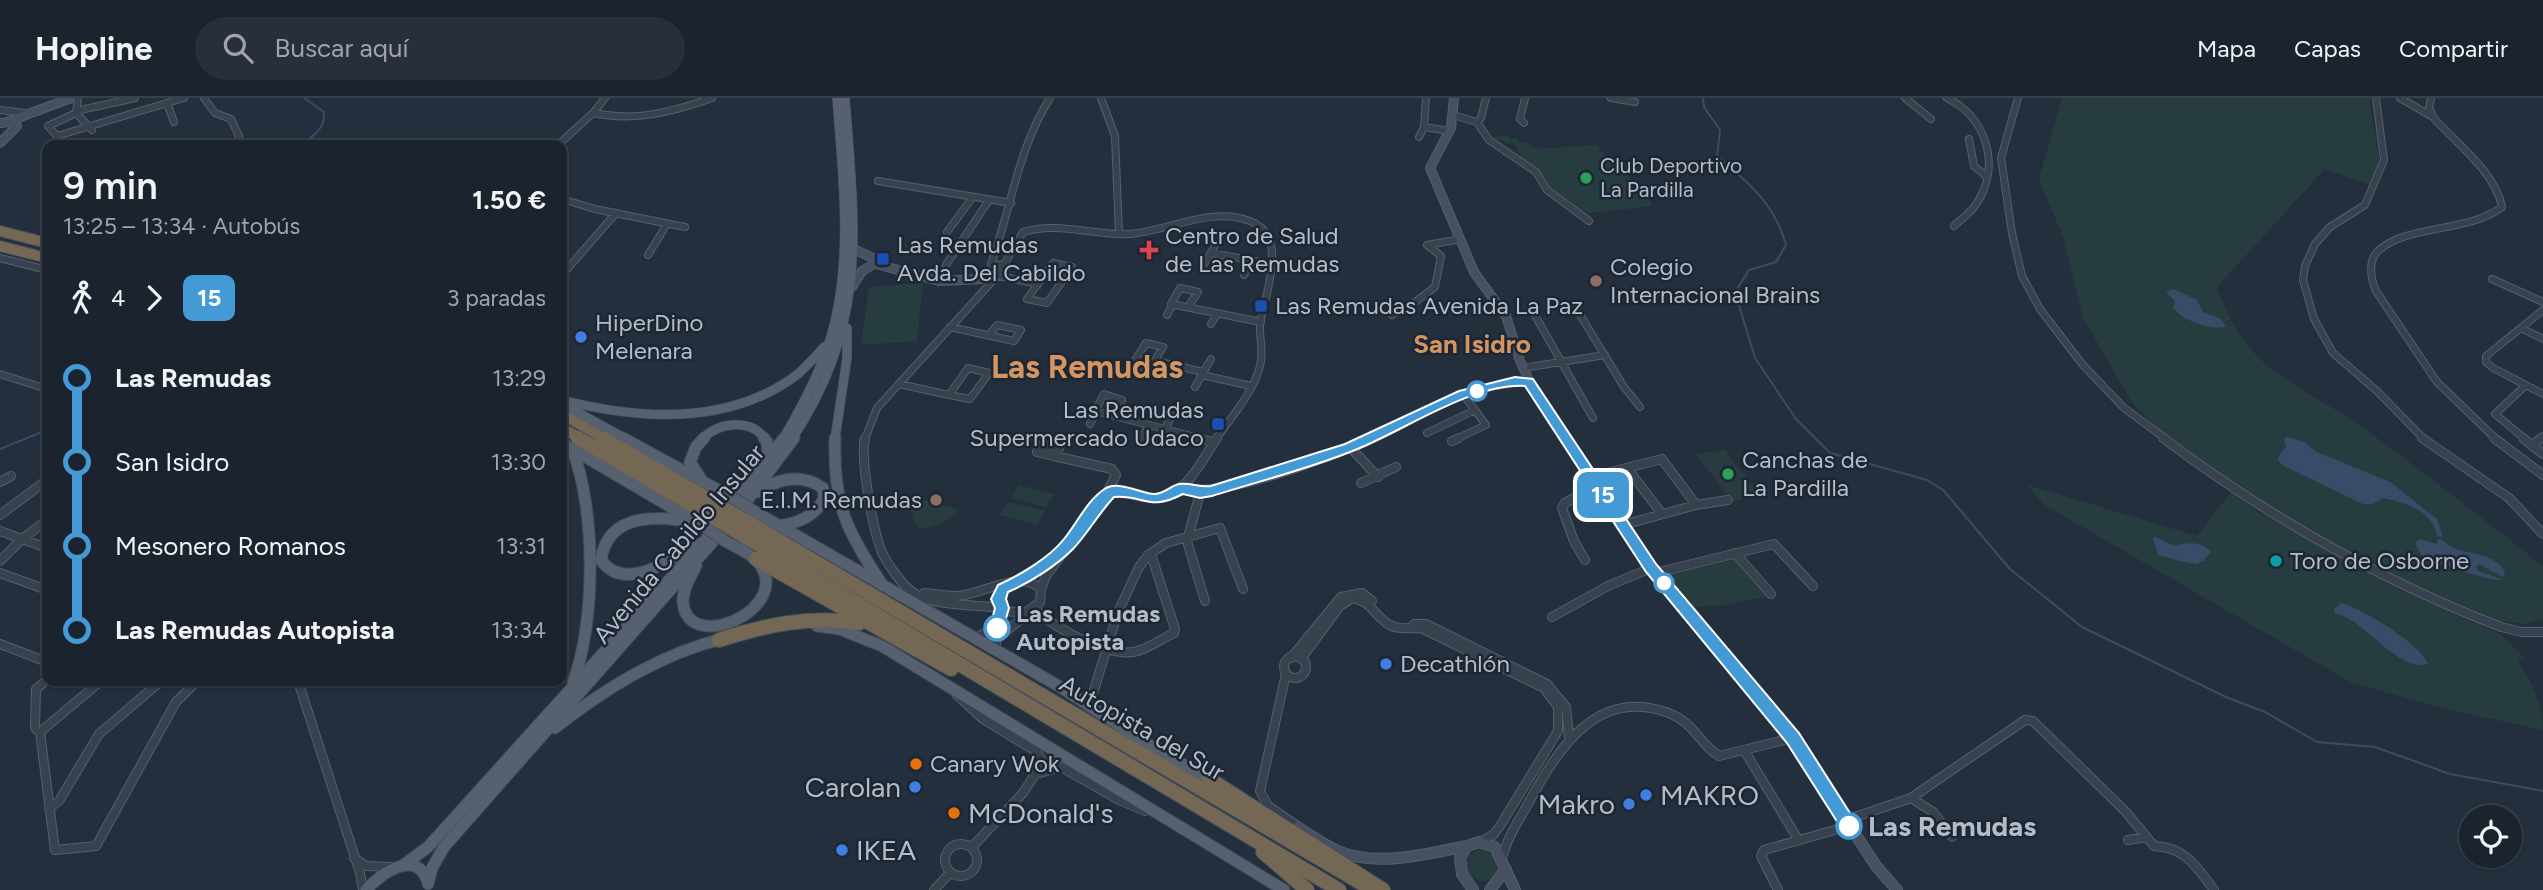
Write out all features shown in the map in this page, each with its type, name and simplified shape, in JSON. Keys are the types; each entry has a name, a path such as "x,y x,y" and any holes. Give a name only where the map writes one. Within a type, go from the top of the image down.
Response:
{"highway":[{"path":"2,232 42,242"},
{"path":"2,232 42,246"},
{"path":"0,246 42,257"},
{"name":"Autopista del Sur","path":"567,418 712,521"},
{"name":"Autopista del Sur","path":"567,431 712,521 739,525 1373,890"},
{"name":"Autopista del Sur","path":"739,525 1086,740 1339,890"},
{"path":"756,559 1023,711 1086,740"},
{"path":"719,640 787,620 838,618 862,624 933,659"},
{"path":"1209,779 1346,863 1383,890"},
{"path":"1236,829 1307,890"}],"main road":[{"name":"Avenida Cabildo Insular","path":"365,890 383,873 402,866 428,847 571,688 768,459 793,423 810,390 833,329 842,284 844,242 837,98"},
{"name":"Avenida Cabildo Insular","path":"428,887 432,868 444,847 751,498 802,424 830,369 846,321 852,287 854,249 845,98"},
{"path":"846,321 848,347 838,412 836,454 839,500 850,534 885,589"},
{"path":"567,402 643,414 688,415 731,407 767,393 803,369 821,351 833,329"},
{"path":"567,404 733,498 739,525 765,576 761,602 744,618 714,626 694,621 683,602 700,557"},
{"path":"703,481 690,462 691,455 699,439 720,427 742,425 758,430 768,443 768,459"},
{"path":"567,446 712,521"},
{"path":"567,446 582,469 587,498 589,549 586,643 571,688"},
{"path":"739,525 778,526 799,522 813,514 824,499 822,488 807,479 786,478 771,483 751,498"},
{"path":"663,517 712,521 678,556 647,572 619,573 602,565 600,553 610,537 637,520 663,517"},
{"path":"778,526 975,638 1209,779"},
{"path":"529,750 612,686 643,669 719,640 789,626 839,629 882,646 1283,890"},
{"path":"402,866 411,865 425,871 428,887"}],"street":[{"path":"3,118 34,113 71,98"},
{"path":"78,98 76,112 92,130"},
{"path":"135,98 76,112 48,126 57,136 92,130 184,98"},
{"path":"204,98 215,113 231,119 239,136 237,140"},
{"path":"565,140 606,98"},
{"path":"593,113 614,118 647,118 712,98"},
{"path":"993,277 994,266 991,264 1011,203 1024,146 1050,98"},
{"path":"1101,98 1115,136 1119,234"},
{"path":"1419,137 1424,127 1426,98"},
{"path":"1454,98 1450,131 1430,168 1474,272 1506,316 1528,382 1653,570 1793,738 1847,823 1897,890"},
{"path":"1477,122 1481,118 1486,98"},
{"path":"1524,123 1520,119 1525,98"},
{"path":"1611,98 1635,102"},
{"path":"1905,98 1931,119"},
{"path":"1947,98 1965,107 1983,132 1990,170 1977,204 1954,226"},
{"path":"2018,98 2001,158 2021,273 2035,302 2106,391 2124,408 2265,510 2342,553 2412,589 2496,624 2516,631 2543,632"},
{"path":"2376,98 2384,160 2365,205 2330,227 2315,244 2303,280 2314,319 2333,353 2377,391 2412,429 2430,445 2509,498 2543,534"},
{"path":"2406,101 2430,102 2433,117"},
{"path":"2406,101 2433,117 2500,193 2502,207 2489,216 2388,244 2373,258 2371,278 2376,290 2437,382 2483,429 2543,475"},
{"path":"167,103 174,122"},
{"path":"3,118 44,109"},
{"path":"0,143 34,113"},
{"path":"1453,115 1477,122 1489,140 1536,172 1547,190 1589,220"},
{"path":"3,118 15,123 14,129"},
{"path":"1424,127 1450,131"},
{"path":"0,137 14,129"},
{"path":"1969,139 1974,166 1986,176"},
{"path":"567,147 572,148"},
{"path":"878,181 1011,203"},
{"path":"947,232 972,198"},
{"path":"567,200 685,227"},
{"path":"946,265 989,200"},
{"path":"567,269 616,213"},
{"path":"1054,456 1112,469 1116,475 1106,494 1046,576 1041,589 1042,598 1037,607 1024,613 1012,614 1002,608 939,601 916,595 892,570 879,546 864,461 864,441 870,421 877,408 1003,265 1018,239 1031,229 1052,227 1119,234 1217,217 1255,223 1264,230 1269,241 1272,264 1261,322 1260,367 1251,386 1181,489 1162,498 1152,499 1120,491 1106,494"},
{"path":"648,255 667,224"},
{"path":"1392,315 1435,288 1441,256 1427,245 1461,239"},
{"path":"1203,266 1215,246"},
{"path":"854,249 873,262 939,281 993,277 1038,284"},
{"path":"1211,253 1272,264"},
{"path":"0,258 42,269"},
{"path":"1244,275 1252,261"},
{"path":"852,287 862,271 873,262"},
{"path":"1053,263 1072,267 1047,303 1027,299 1038,284 1053,263"},
{"path":"994,266 1003,265"},
{"path":"2492,279 2543,302"},
{"path":"1167,315 1180,288 1198,292 1188,307"},
{"path":"1173,304 1261,322"},
{"path":"2543,310 2490,353 2486,362 2543,394"},
{"path":"1579,313 1640,407"},
{"path":"1211,324 1217,314"},
{"path":"1536,317 1593,418"},
{"path":"950,327 989,335"},
{"path":"2521,328 2543,339"},
{"path":"1146,343 1163,347 1155,361 1150,369 1132,365 1146,343"},
{"path":"1523,368 1605,355"},
{"path":"1195,387 1211,359"},
{"path":"1155,361 1251,386"},
{"path":"899,384 949,395 970,399 989,373 968,368 949,395"},
{"path":"0,374 42,388"},
{"path":"1181,489 1200,493 1350,447 1463,394 1515,382 1528,382"},
{"path":"2526,385 2495,414 2543,454"},
{"path":"1090,424 1104,394 1120,397 1122,400 1114,415"},
{"path":"1452,441 1486,425 1463,394"},
{"path":"1427,433 1475,410"},
{"path":"1097,411 1213,442"},
{"path":"1165,429 1172,416"},
{"path":"1140,441 1149,425"},
{"path":"2532,446 2543,436"},
{"path":"1350,447 1378,477"},
{"path":"1585,560 1574,541 1562,508 1594,481 1627,468 1662,459 1696,505"},
{"path":"1361,483 1396,467"},
{"path":"1627,468 1662,514"},
{"path":"0,482 11,476"},
{"path":"1113,480 1120,491"},
{"path":"0,515 42,484"},
{"path":"1200,493 1187,541 1205,601"},
{"path":"1623,525 1696,505 1728,500"},
{"path":"0,561 42,524"},
{"path":"1089,706 1091,691 1121,603 1143,562 1157,548 1188,535 1220,528 1242,589"},
{"path":"0,531 42,544"},
{"path":"1552,617 1608,586 1653,570 1774,544 1814,586"},
{"path":"904,584 919,592 959,596 1007,585 1022,580 1067,545"},
{"path":"1735,553 1772,594"},
{"path":"1037,607 1044,619 1064,629 1106,648 1134,652 1174,633 1175,629 1151,554"},
{"path":"0,573 42,588"},
{"path":"1022,580 1034,582 1041,589"},
{"path":"975,638 990,635 997,628 1002,608 998,599 1007,585"},
{"path":"1311,835 1268,806 1260,791 1286,674 1283,665 1337,600 1344,596 1362,593 1370,598 1379,614 1389,622 1400,626 1426,624 1546,684 1558,693 1566,705 1570,717 1569,737"},
{"path":"1209,779 1340,852 1363,858 1393,857 1466,846 1494,834 1558,731 1560,717 1553,696 1544,688 1421,628 1399,628 1388,624 1377,615 1369,603 1357,598 1345,601 1340,606 1301,659"},
{"path":"995,650 997,638 1023,618 1024,613"},
{"path":"0,644 42,660"},
{"path":"1291,658 1301,659"},
{"path":"1286,674 1293,677 1303,674 1307,668 1301,659"},
{"path":"42,684 36,689 35,728 40,732 55,850 92,849 101,841 176,702 192,686"},
{"path":"40,732 92,686"},
{"path":"49,808 58,801 99,734 154,686"},
{"path":"300,686 365,890"},
{"path":"954,691 983,719 1037,752 1043,762 1039,773 972,848"},
{"path":"1515,890 1503,855 1507,841 1569,737 1598,714 1628,706 1644,706 1681,720 1719,755 1793,738"},
{"path":"1778,890 1762,852 1911,798 2025,720 2033,721 2117,803 2154,846 2167,845 2183,851 2214,890"},
{"path":"1744,750 1798,839"},
{"path":"1039,773 1062,767 1117,799 1176,824"},
{"path":"1911,798 1933,812 1952,836"},
{"path":"2128,841 2146,837"},
{"path":"1480,842 1493,846 1503,855"},
{"path":"959,846 972,848 978,859 974,868 965,874 950,873 944,866 947,853 959,846"},
{"path":"1466,846 1459,855 1458,867 1473,890"},
{"path":"354,858 366,866 402,866"},
{"path":"1490,890 1506,869"},
{"path":"934,890 950,873"}],"green space":[{"path":"2062,98 2369,98 2380,163 2371,185 2325,169 2217,287 2244,341 2261,360 2370,433 2543,566 2543,619 2526,624 2500,621 2398,579 2269,508 2153,425 2131,401 2083,318 2063,237 2039,179"},
{"name":"Club Deportivo La Pardilla","path":"1507,135 1511,139 1517,138 1520,143 1528,142 1531,146 1528,147 1533,147 1539,155 1536,149 1597,145 1608,160 1616,159 1620,165 1626,165 1634,175 1628,176 1636,191 1648,191 1652,206 1583,214 1539,176 1516,149 1521,148 1517,148 1513,143 1506,144 1503,140 1497,141 1494,137"},
{"path":"923,283 917,341 861,345 869,287"},
{"name":"Canchas de La Pardilla","path":"1725,450 1760,494 1733,502 1696,454"},
{"path":"1019,485 1055,494 1046,507 1010,498"},
{"path":"2028,485 2197,536 2231,492 2259,512 2399,589 2500,634 2524,658 2517,660 2535,693 2543,730 2446,709 2352,683 2043,504"},
{"path":"912,498 960,510 942,523 920,528 914,521 908,503"},
{"path":"1008,502 1046,511 1037,525 999,515"},
{"path":"1728,558 1736,560 1769,596 1724,605 1694,607 1668,577 1669,573"},
{"path":"1482,849 1493,854 1498,865 1493,876 1482,881 1471,876 1466,865 1471,854"}],"water":[{"path":"2173,289 2197,300 2203,312 2221,319 2226,326 2206,326 2177,312 2173,307 2175,301 2166,292"},
{"path":"2288,437 2390,482 2437,519 2443,537 2437,536 2430,520 2424,514 2409,505 2383,498 2372,504 2363,504 2284,466 2278,461 2279,455 2286,447 2284,439"},
{"path":"2155,537 2175,546 2199,544 2211,552 2196,564 2180,561 2158,555 2153,539"},
{"path":"2420,539 2436,544 2438,539 2453,548 2489,558 2501,566 2505,572 2503,577 2479,564 2476,567 2478,571 2503,580 2475,575 2429,559 2417,548 2415,542"},
{"path":"2341,603 2390,628 2415,647 2428,664 2417,665 2405,661 2357,624 2336,614 2333,610"}],"waterway":[{"path":"304,98 324,112 317,132 308,140"},
{"path":"1703,98 1704,107 1720,130 1717,156 1750,185 1768,206 1786,245 1776,262 1749,270 1735,292 1755,358 1796,419 1830,453 1927,480 1943,490 2010,569 2082,627 2226,697 2265,712 2317,742 2375,747 2450,774 2543,791"},
{"path":"0,449 42,432"}],"bus line":[{"name":"15","path":"997,628 1002,608 998,599 1003,589 1022,580 1067,545 1106,494 1120,491 1152,499 1162,498 1181,489 1200,493 1212,491 1350,447 1453,397 1515,382 1528,382 1651,568 1793,738 1849,826"}],"place":[{"name":"Club Deportivo La Pardilla","path":"1586,178"},
{"name":"Centro de Salud de Las Remudas","path":"1149,250"},
{"name":"Las Remudas Avda. Del Cabildo","path":"883,259"},
{"name":"Colegio Internacional Brains","path":"1596,281"},
{"name":"Las Remudas Avenida La Paz","path":"1261,306"},
{"name":"HiperDino Melenara","path":"581,337"},
{"name":"Las Remudas Supermercado Udaco","path":"1218,424"},
{"name":"Canchas de La Pardilla","path":"1728,474"},
{"name":"E.I.M. Remudas","path":"936,500"},
{"name":"Toro de Osborne","path":"2276,561"},
{"name":"Las Remudas Autopista","path":"997,628"},
{"name":"Decathlón","path":"1386,664"},
{"name":"Canary Wok","path":"916,764"},
{"name":"Carolan","path":"915,787"},
{"name":"MAKRO","path":"1646,795"},
{"name":"Makro","path":"1629,804"},
{"name":"McDonald's","path":"954,813"},
{"name":"Las Remudas","path":"1849,826"},
{"name":"IKEA","path":"842,850"}],"district":[{"name":"San Isidro","path":"1472,344"},
{"name":"Las Remudas","path":"1087,367"}]}
